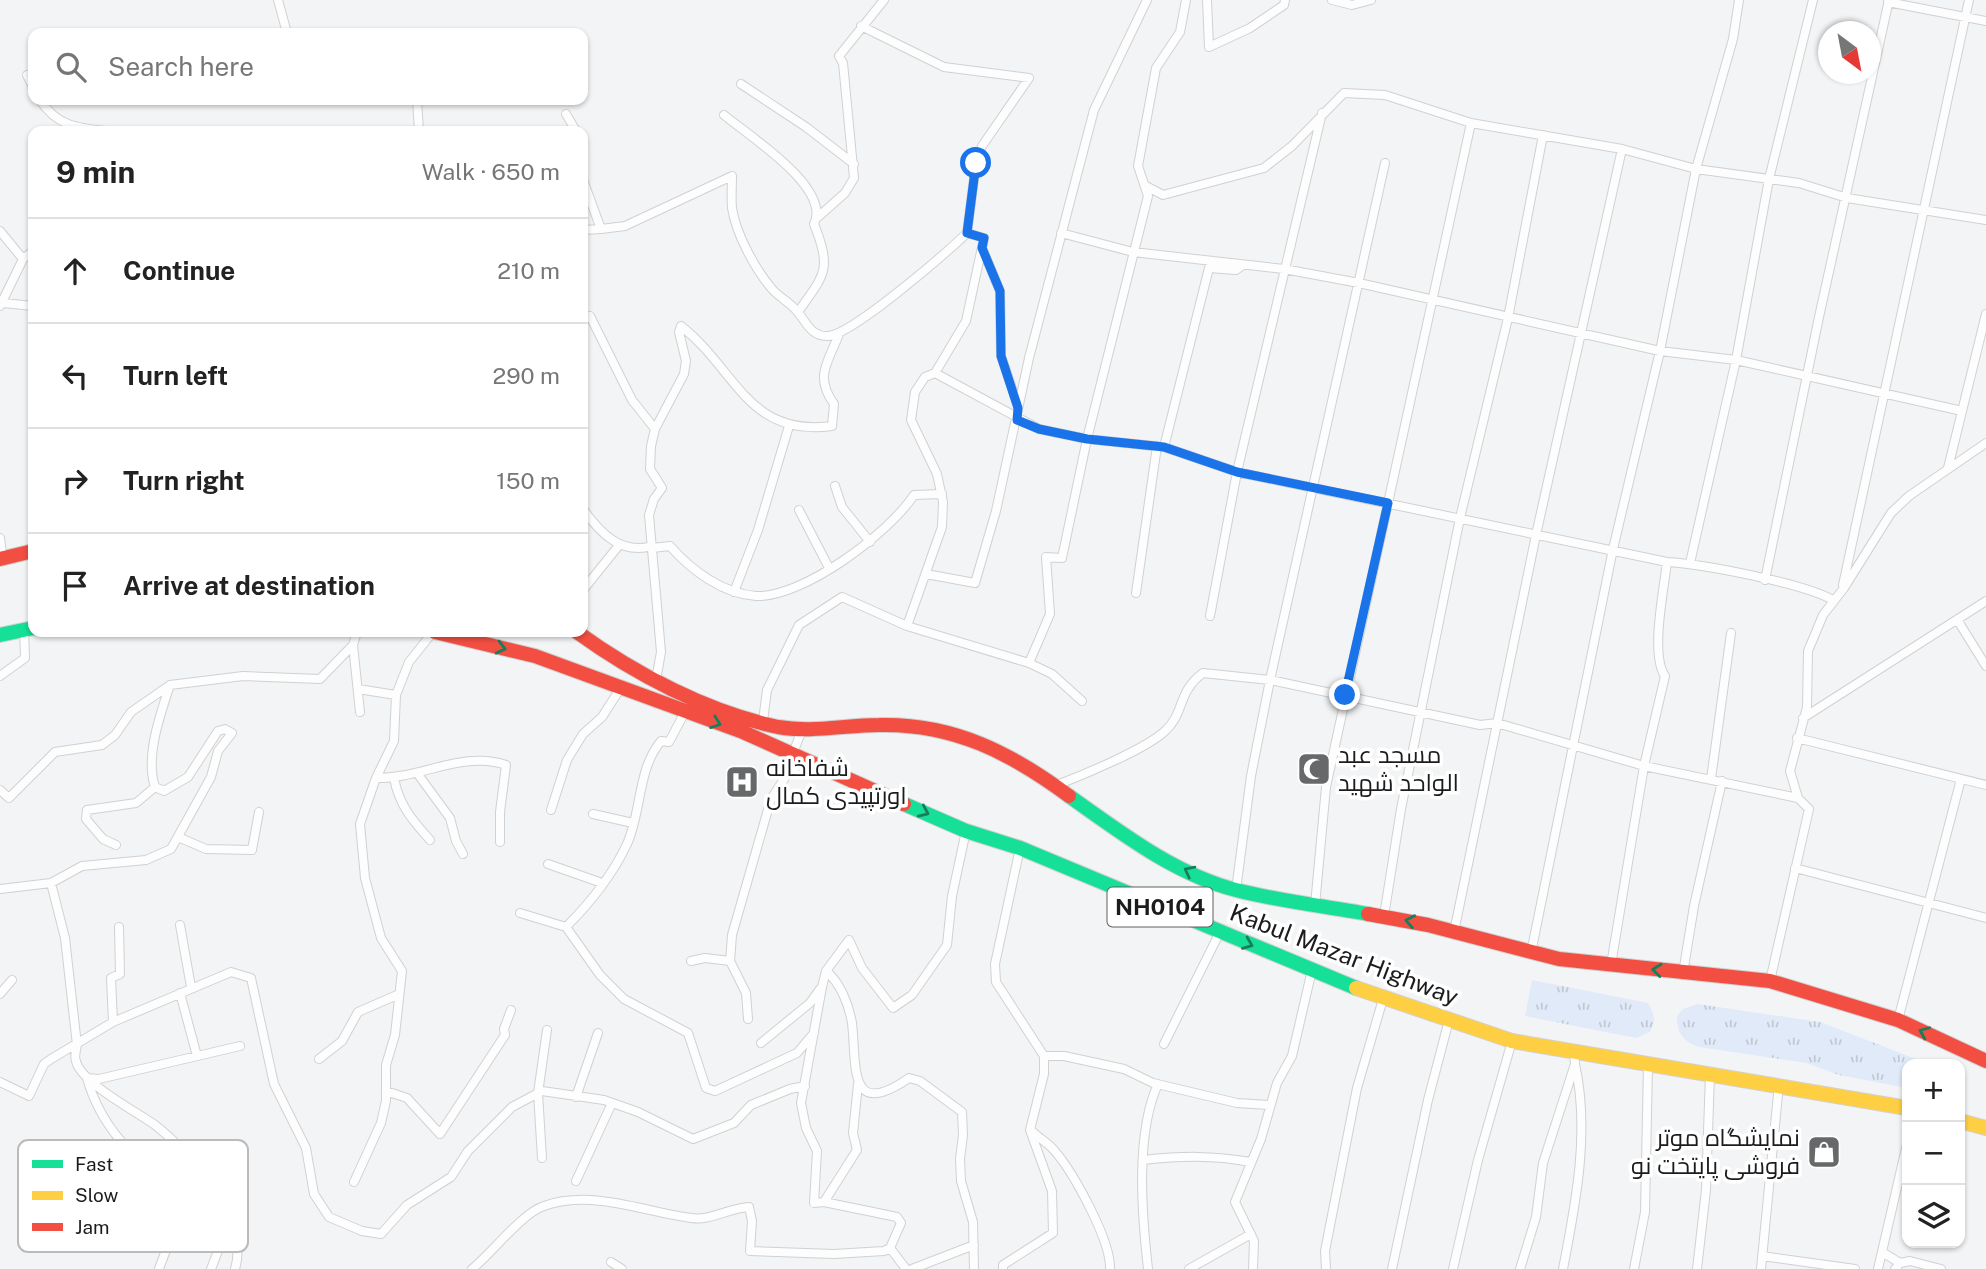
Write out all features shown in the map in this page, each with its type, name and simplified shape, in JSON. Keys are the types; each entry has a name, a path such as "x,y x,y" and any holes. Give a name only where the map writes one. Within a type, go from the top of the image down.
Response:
{"highway":[{"path":"1,559 28,552"},
{"path":"0,635 28,629"},
{"name":"Kabul Mazar Highway","path":"455,637 535,656 793,753 966,831 1020,848 1383,999 1512,1041 1574,1059 1648,1065 1779,1084 1902,1107"},
{"name":"Kabul Mazar Highway","path":"583,637 602,653 656,680 763,722 802,730 854,726 932,726 970,737 1006,754 1057,785 1149,850 1207,880 1236,890 1384,916 1531,953 1611,965 1770,981 1898,1020 1986,1061"},
{"path":"1964,1122 1986,1128"}],"street":[{"path":"278,0 286,28"},
{"path":"799,312 823,277 825,254 814,224 818,217 845,193 854,178 843,63 839,56 884,0"},
{"path":"926,574 975,583 1094,110 1147,0"},
{"path":"1029,663 1050,614 1046,557 1062,558 1087,439 1148,195 1138,166 1156,68 1180,32 1186,0"},
{"path":"1208,0 1209,47 1250,28 1284,5 1285,0"},
{"path":"1332,0 1333,3 1352,5 1371,0"},
{"path":"1531,953 1613,548 1660,351 1696,169 1733,39 1739,0"},
{"path":"1690,563 1736,360 1769,179 1813,0"},
{"path":"1844,588 1969,0"},
{"path":"1765,580 1889,1 1986,21"},
{"path":"588,230 625,226 732,176 733,209 747,247 772,289 799,312 810,331 826,337 839,334 937,261 967,233 976,163 982,146 1029,78 944,67 861,26"},
{"path":"741,83 806,127 854,164"},
{"path":"1146,186 1163,195 1264,168 1292,146 1343,93 1361,93 1385,95 1471,123 1622,149 1696,169 1799,183 1847,198 1986,220"},
{"path":"45,105 61,122 70,126"},
{"path":"417,105 419,126"},
{"path":"1210,616 1237,472 1322,113"},
{"path":"566,114 573,126"},
{"path":"724,116 799,176 813,196 818,217"},
{"path":"1315,906 1326,787 1471,123"},
{"path":"1384,916 1421,711 1461,518 1508,318 1543,135"},
{"path":"1454,932 1536,535 1622,149"},
{"path":"1236,890 1251,776 1270,680 1385,163"},
{"path":"588,194 600,229"},
{"path":"0,231 15,253 23,258"},
{"path":"907,626 942,527 942,494 937,474 911,420 915,392 925,377 935,373 966,321 984,238 967,233"},
{"path":"1061,233 1133,252 1284,269 1359,283 1660,351 1736,360 1962,411"},
{"path":"982,248 1000,291 1001,356 1018,408"},
{"path":"28,254 23,258 1,304 28,306"},
{"path":"1136,593 1160,447 1209,268 1236,270 1243,265"},
{"path":"1948,468 1986,314"},
{"path":"590,316 632,400 654,429"},
{"path":"656,680 661,652 649,515 654,499 662,488 650,469 654,429 684,374 686,360 679,332 681,326 701,341 752,404 771,419 789,426 810,429 832,426 834,404 823,389 822,380 839,334"},
{"path":"935,373 1017,420 1039,429 1087,439 1160,447 1237,472 1314,486 1536,535 1613,548 1667,562 1690,563 1765,580 1833,600"},
{"path":"734,592 758,530 789,426"},
{"path":"1770,981 1809,809 1798,798 1790,771 1807,707 1808,651 1833,600 1844,588 1891,513 1948,468 1986,443"},
{"path":"835,486 842,508 870,542"},
{"path":"588,515 607,539 638,550 670,546 684,562 734,592 769,595 788,590 870,542 899,515 914,495 942,494"},
{"path":"799,510 829,568"},
{"path":"0,538 1,559"},
{"path":"588,584 620,544"},
{"path":"1611,965 1644,766 1665,676 1659,669 1659,627 1667,562"},
{"path":"763,722 767,690 799,625 842,597 907,626 1029,663 1052,674 1082,701"},
{"path":"1803,718 1986,601"},
{"path":"1958,621 1986,666"},
{"path":"1711,779 1731,633"},
{"path":"0,676 25,658 28,636"},
{"path":"0,790 9,798 55,752 102,745 115,735 131,712 170,685 243,677 320,679 353,645 356,637"},
{"path":"354,1182 381,1123 386,1091 386,1065 395,1035 397,995 402,971 381,939 374,904 365,878 360,824 376,778 394,741 396,695 409,662 430,637"},
{"path":"353,645 360,712"},
{"path":"1057,785 1092,771 1165,732 1176,717 1188,684 1203,673 1270,680 1480,725 1497,723 1644,766 1798,798"},
{"path":"0,889 51,883 82,866 146,860 171,849 211,777 218,751 232,733 225,729 218,731 188,777 164,791 155,787 150,773 161,713 170,685"},
{"path":"358,689 396,695"},
{"path":"551,810 567,760 583,734 602,717 620,689"},
{"path":"566,927 593,898 627,844 651,755 661,741 669,742 685,712"},
{"path":"793,753 802,730"},
{"path":"1797,738 1986,785"},
{"path":"376,778 394,778 477,759 506,765 500,812 500,842"},
{"path":"748,1019 746,993 730,961 732,935 771,799 788,773 808,759"},
{"path":"417,772 450,818 456,841 463,854"},
{"path":"394,778 398,797 408,816 430,840"},
{"path":"1898,1020 1961,779"},
{"path":"1684,973 1694,906 1722,781"},
{"path":"116,845 103,839 86,819 83,808 136,803 155,787"},
{"path":"178,837 206,849 252,850 259,812"},
{"path":"593,814 633,822"},
{"path":"472,1269 542,1206 571,1201 600,1200 695,1219 734,1208 749,1208 752,1221 750,1251 834,1254 884,1251 890,1248 901,1223 897,1217 824,1202 814,1203 817,1151 806,1128 801,1103 822,987 825,971 849,940 862,968 893,1008 904,1003 947,945 951,895 966,831"},
{"path":"1003,1269 1003,1265 1053,1233 1052,1191 1030,1130 1044,1074 1044,1056 996,982 995,964 1020,848"},
{"path":"548,864 602,883"},
{"path":"1795,868 1986,918"},
{"path":"51,883 65,938 77,1045 75,1061 87,1078 172,1140"},
{"path":"520,913 566,927 600,975 624,999 688,1033 706,1088 720,1092 775,1065 797,1053 814,1033"},
{"path":"180,925 191,987"},
{"path":"113,1022 111,978 120,974 119,927"},
{"path":"1164,1044 1220,932"},
{"path":"691,961 705,958 730,961"},
{"path":"1253,1269 1254,1241 1235,1202 1261,1139 1269,1105 1297,1040 1312,970"},
{"path":"824,1202 858,1150 853,1133 858,1083 853,1064 852,1022 845,999 832,976 825,971"},
{"path":"0,1082 29,1096 44,1064 113,1022 231,972 251,978 274,1084 306,1148 314,1194 329,1217 362,1231 382,1234 407,1205 451,1177 468,1151 512,1107 542,1091 612,1103 638,1112 694,1139 734,1123 751,1105 790,1089 805,1086"},
{"path":"0,994 12,981"},
{"path":"761,1043 810,1003 822,987"},
{"path":"180,993 197,1056"},
{"path":"319,1059 342,1041 358,1012 397,995"},
{"path":"1326,1269 1325,1251 1357,1088 1383,999"},
{"path":"386,1091 407,1098 440,1134 505,1036 504,1029 510,1010"},
{"path":"1392,1269 1428,1100 1449,1020"},
{"path":"542,1158 538,1093 547,1030"},
{"path":"576,1097 598,1033"},
{"path":"1453,1269 1478,1160 1512,1041"},
{"path":"87,1078 99,1079 240,1046"},
{"path":"1044,1056 1063,1056 1124,1069 1158,1084 1237,1103 1269,1105"},
{"path":"1520,1269 1535,1217 1543,1163 1574,1059"},
{"path":"1563,1269 1576,1198 1583,1100 1574,1059"},
{"path":"1634,1269 1645,1212 1648,1065"},
{"path":"1697,1269 1706,1191 1710,1074"},
{"path":"87,1078 91,1094 120,1140"},
{"path":"858,1083 872,1093 884,1094 909,1078 920,1081 962,1112 961,1181 973,1222 974,1269"},
{"path":"1148,1269 1143,1160 1158,1084"},
{"path":"1761,1269 1779,1084"},
{"path":"576,1181 612,1103"},
{"path":"1030,1130 1054,1150 1081,1193 1105,1241 1110,1269"},
{"path":"1143,1160 1222,1156 1250,1162"},
{"path":"1878,1269 1902,1166"},
{"path":"1189,1269 1251,1234"},
{"path":"912,1269 974,1245"},
{"path":"890,1248 906,1269"},
{"path":"159,1269 165,1252"},
{"path":"211,1269 218,1252"},
{"path":"235,1269 238,1252"},
{"path":"1882,1252 1897,1266 1910,1261 1941,1269"},
{"path":"1762,1256 1830,1268 1855,1269"},
{"path":"611,1262 622,1269"}],"green space":[{"path":"1532,980 1648,1003 1654,1017 1652,1028 1650,1032 1636,1038 1525,1016"},
{"path":"1697,1004 1820,1022 1916,1059 1902,1059 1902,1087 1839,1075 1806,1063 1699,1047 1689,1042 1680,1032 1677,1016 1683,1009"}],"traffic: fast":[{"path":"0,635 28,629"},
{"path":"1069,796 1169,863 1213,883 1269,897 1368,914"},
{"path":"904,804 966,831 1020,848 1356,988"}],"traffic: slow":[{"path":"1356,988 1512,1041 1902,1107"},
{"path":"1964,1122 1986,1128"}],"traffic: jam":[{"path":"0,559 28,552"},
{"path":"456,637 535,656 743,732 904,804"},
{"path":"584,637 647,677 725,712 791,729 879,725 932,729 956,735 1003,754 1069,796"},
{"path":"1368,914 1428,925 1559,959 1770,981 1898,1020 1986,1061"}],"place":[{"name":"مسجد عبد الواحد شهید","path":"1314,769"},
{"name":"شفاخانه اورتپیدی کمال","path":"742,782"},
{"name":"نمایشگاه موتر فروشی پایتخت نو","path":"1824,1152"}],"route":[{"path":"976,163 967,233 984,238 982,248 1000,291 1001,356 1018,408 1017,420 1039,429 1087,439 1164,447 1237,472 1388,503 1345,695"}]}
